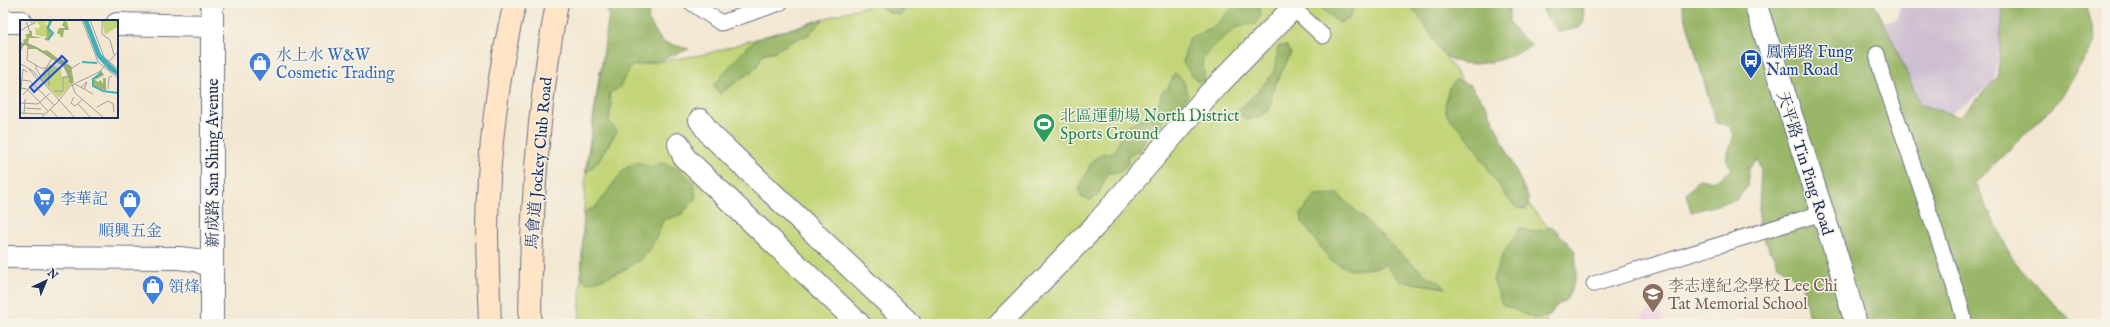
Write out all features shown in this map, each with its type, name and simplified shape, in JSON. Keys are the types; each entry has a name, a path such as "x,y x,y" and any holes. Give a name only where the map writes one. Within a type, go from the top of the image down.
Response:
{"main road":[{"name":"馬會道 Jockey Club Road","path":"530,324 533,194 537,139 543,84 556,3"},
{"path":"490,324 487,226 492,155 501,78 514,4"}],"street":[{"name":"新成路 San Shing Avenue","path":"212,3 212,324"},
{"name":"天平路 Tin Ping Road","path":"1754,3 1822,213 1856,324"},
{"path":"999,324 1094,227 1207,96 1291,5"},
{"path":"3,22 20,22"},
{"path":"118,24 212,26"},
{"path":"700,120 710,134 910,324"},
{"path":"679,144 684,157 859,324"},
{"path":"3,257 179,258 196,260 212,267"}],"lane":[{"path":"692,3 721,22 780,3"},
{"path":"1291,5 1323,36"},
{"path":"1878,54 1881,71 1959,300 1965,324"},
{"path":"1594,284 1822,213"}],"shaded area":[{"path":"1900,3 2003,3 2000,47 1994,81 1970,101 1929,127 1873,26 1898,19"},
{"name":"李志達紀念學校 Lee Chi Tat Memorial School","path":"1658,304 1664,324 1632,324"}],"green space":[{"path":"602,3 651,3 648,19 662,42 689,49 656,62 631,66 619,88 609,94 611,104 609,121 617,131 597,163 586,173 609,14"},
{"path":"875,3 908,3 901,15 888,12"},
{"name":"北區運動場 North District Sports Ground","path":"876,3 1414,3 1419,16 1488,121 1519,193 1556,236 1557,283 1545,322 1547,324 579,324 586,167 600,71 706,54"},
{"path":"1227,3 1259,3 1261,15 1255,24 1237,27 1218,42 1202,60 1205,80 1198,82 1183,63 1188,39 1216,25 1232,8"},
{"path":"1316,3 1355,3 1355,5 1349,19 1339,23"},
{"path":"1407,3 1512,3 1509,7 1509,23 1520,36 1532,45 1512,55 1488,62 1475,64 1452,60 1440,50 1423,22"},
{"path":"1540,3 1583,3 1584,21 1579,28 1559,32 1546,17"},
{"path":"1681,3 1874,3 1891,37 1920,104 1960,117 1998,77 2003,3 2086,3 2096,41 2058,102 1975,183 2014,262 2074,324 1810,324 1802,285 1778,265 1758,228 1761,169 1758,160 1749,168 1748,186 1736,200 1691,212 1686,194 1699,179 1717,180 1732,169 1726,159 1734,135 1729,126 1716,123"},
{"path":"824,19 808,35 797,39 773,52 764,53 756,68 720,94 713,86 748,46 759,38"},
{"path":"1286,45 1291,53 1273,90 1270,109 1257,118 1247,120 1237,111 1265,84 1276,66 1278,47"},
{"path":"1175,73 1183,80 1188,95 1181,106 1170,107 1163,116 1160,127 1148,134 1139,151 1128,155 1127,165 1119,172 1108,173 1098,195 1090,200 1081,197 1079,188 1092,161 1102,154 1114,152 1126,126 1140,121 1154,111 1160,100 1162,92 1168,88"},
{"path":"1456,80 1470,85 1487,107 1529,200 1526,209 1517,208 1505,195 1470,140 1447,115 1445,105 1449,88"},
{"path":"638,162 650,167 662,163 679,169 693,182 696,197 682,214 663,220 648,251 634,264 616,274 588,283 581,277 584,212 596,207 624,169"},
{"path":"1338,194 1405,258 1428,277 1440,282 1446,288 1400,281 1385,264 1375,268 1351,270 1330,260 1302,222 1301,214 1315,195"},
{"path":"1553,227 1575,251 1577,275 1567,299 1555,307 1550,316 1535,319 1502,304 1493,279 1503,254 1520,228 1533,232"}],"place":[{"name":"鳳南路 Fung Nam Road","path":"1751,80"},
{"name":"水上水 W&W Cosmetic Trading","path":"260,82"},
{"name":"北區運動場 North District Sports Ground","path":"1044,144"},
{"name":"李華記","path":"44,218"},
{"name":"順興五金","path":"130,220"},
{"name":"領烽","path":"153,306"},
{"name":"李志達紀念學校 Lee Chi Tat Memorial School","path":"1653,314"}]}
